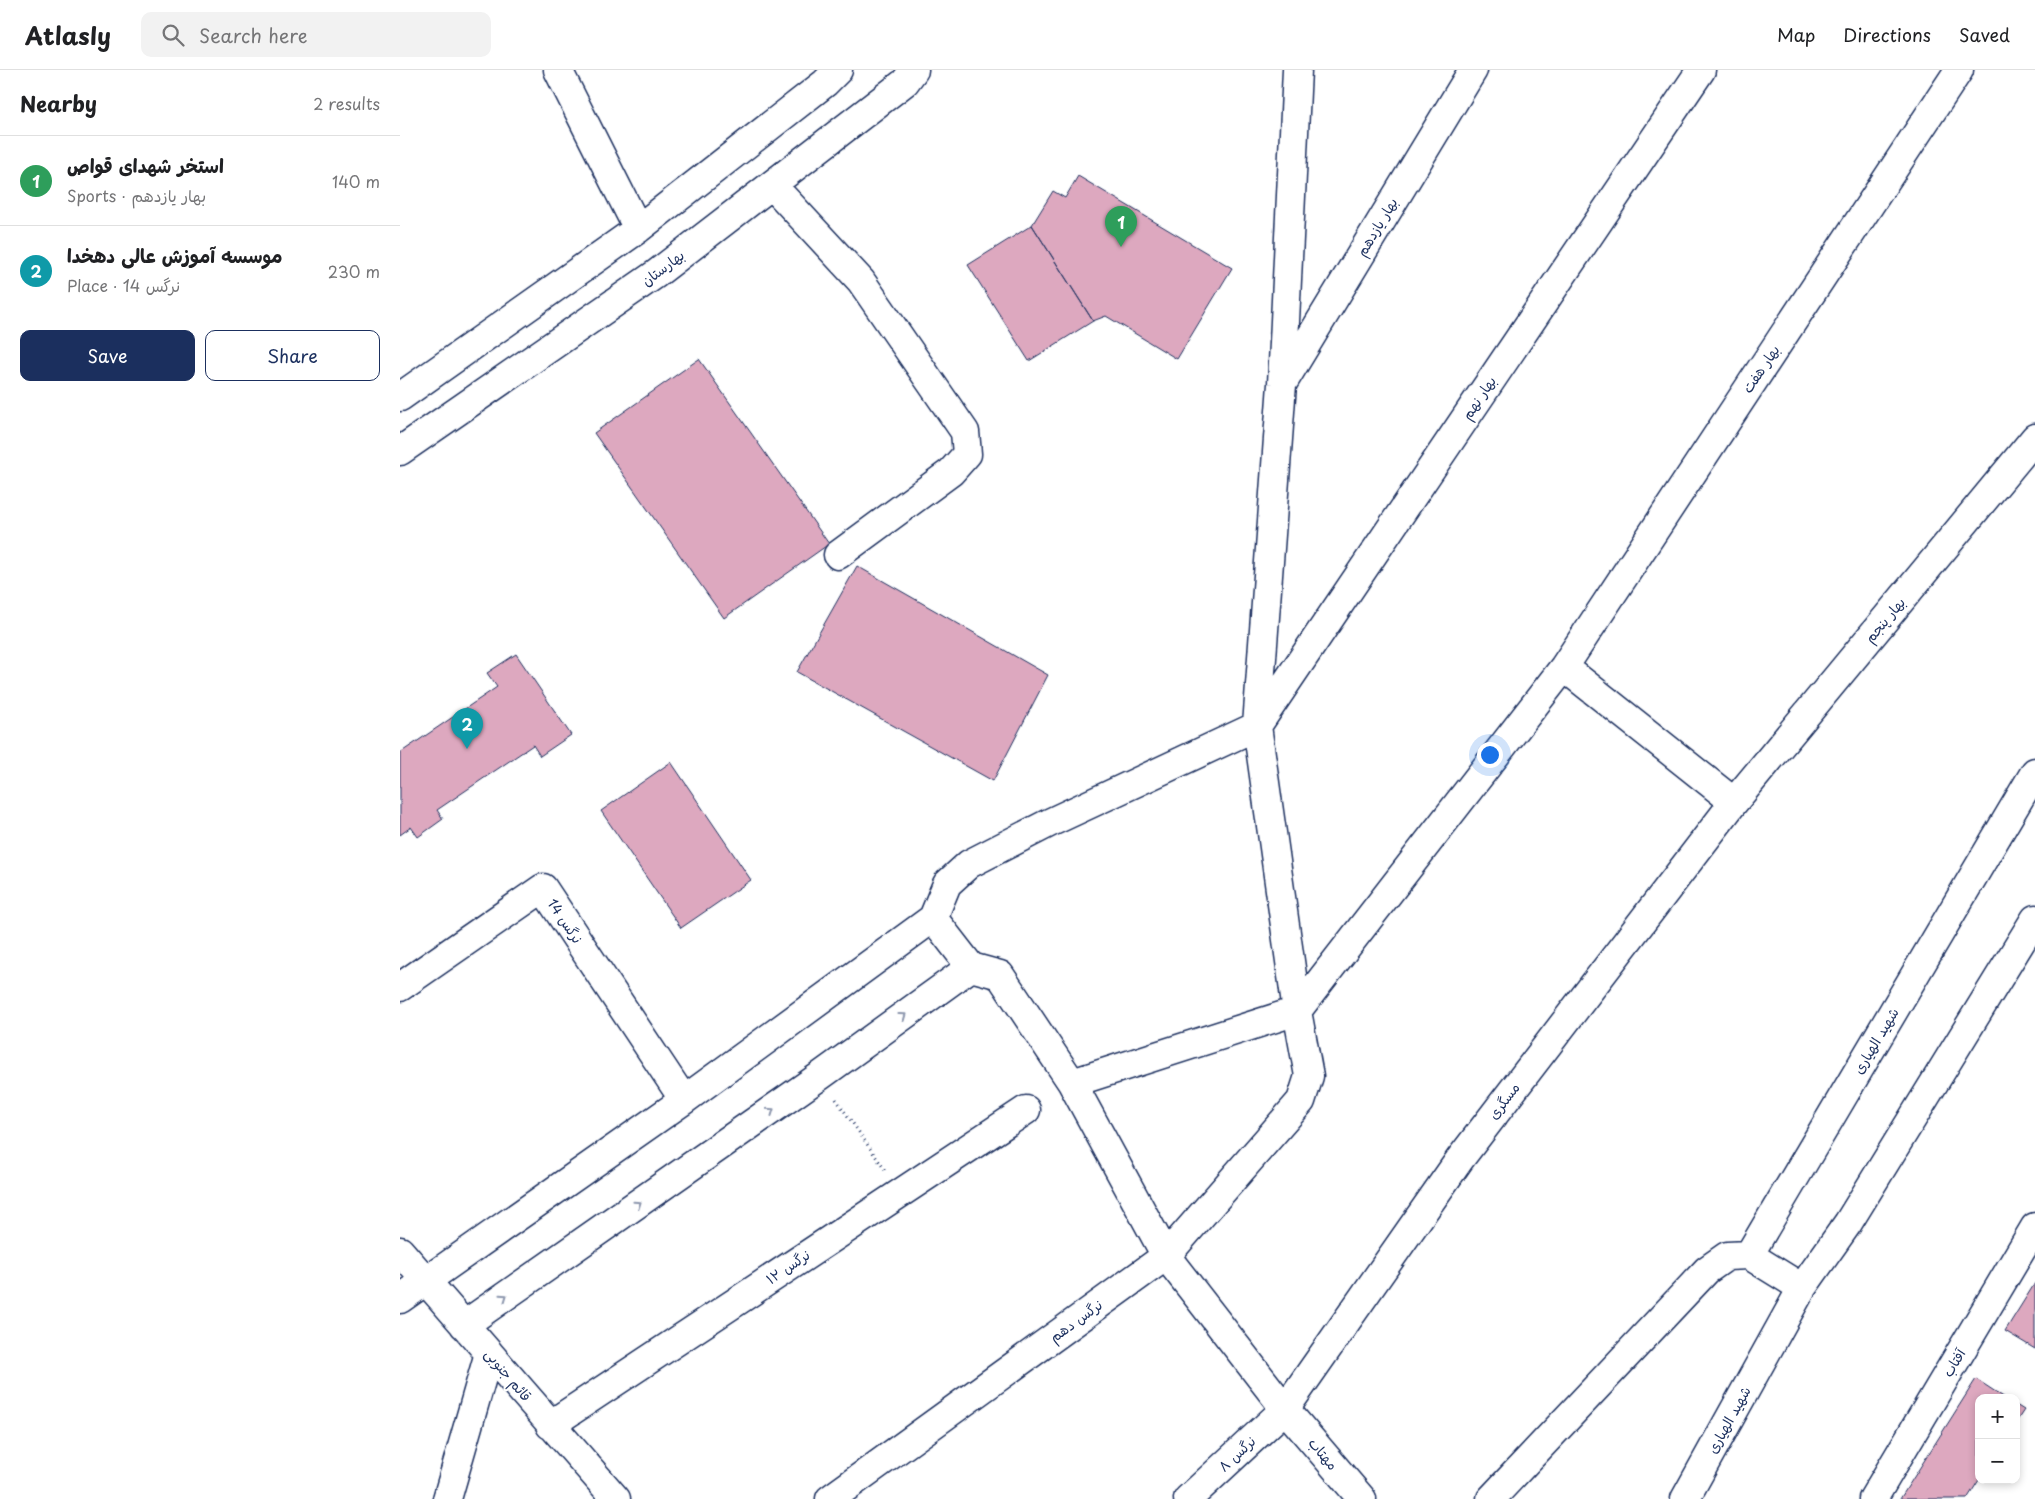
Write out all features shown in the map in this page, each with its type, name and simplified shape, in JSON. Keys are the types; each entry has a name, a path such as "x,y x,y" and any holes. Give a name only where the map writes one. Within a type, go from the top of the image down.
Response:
{"street":[{"path":"558,70 638,228"},
{"path":"400,397 638,228 825,83 838,70"},
{"name":"بهارستان","path":"400,451 656,274 905,82 914,70"},
{"name":"نرگس دهم","path":"830,1499 1166,1256 1301,1101 1310,1076 1297,1011 1257,726 1282,384 1297,70"},
{"name":"بهار یازدهم","path":"1282,384 1473,70"},
{"name":"بهار نهم","path":"1257,726 1701,70"},
{"name":"بهار هفت","path":"1297,1011 1564,667 1959,70"},
{"path":"772,185 861,281 965,432 967,454 950,472 838,555"},
{"name":"بهار پنجم","path":"1734,802 2035,438"},
{"path":"1564,667 1734,802"},
{"path":"400,1299 684,1100 933,918 947,884 968,864 1067,815 1257,726"},
{"name":"شهید الهیاری","path":"1748,1255 2035,772"},
{"name":"مسگری","path":"1285,1409 1460,1159 1734,802"},
{"name":"نرگس 14","path":"400,987 543,888 684,1100"},
{"path":"933,918 972,967 1000,975 1072,1083 1166,1256 1285,1409"},
{"name":"شهید الهیاری","path":"1685,1499 1802,1288 1848,1223 2035,919"},
{"path":"464,1325 820,1076 972,967"},
{"path":"1072,1083 1297,1011"},
{"name":"نرگس ۱۲","path":"550,1425 1026,1110"},
{"name":"آفتاب","path":"1873,1499 2035,1227"},
{"name":"قائم جنوبی","path":"400,1251 616,1499"},
{"path":"1491,1499 1707,1270 1727,1256 1748,1255 1802,1288"},
{"path":"447,1499 489,1353"},
{"name":"نرگس ۸","path":"1188,1499 1285,1409"},
{"name":"مهتاب","path":"1285,1409 1362,1499"}],"path":[{"path":"820,1076 900,1193"}],"building":[{"path":"1078,176 1232,268 1177,359 1106,316 1093,321 1032,225 1053,191 1065,198"},
{"path":"1032,225 1093,321 1029,361 968,265"},
{"path":"699,359 829,544 724,618 594,433"},
{"path":"857,566 1048,675 993,781 797,672"},
{"path":"516,654 571,735 540,756 533,745 437,810 443,819 418,837 411,827 400,835 400,753 497,687 487,673"},
{"path":"671,762 751,880 681,928 601,811"},
{"path":"2035,1283 2035,1349 2005,1331"},
{"path":"1976,1379 1999,1394 1975,1394 1976,1484 1967,1499 1900,1499"},
{"path":"2020,1408 2024,1410 2020,1416"}],"place":[{"name":"استخر شهدای قواص","path":"1121,247"},
{"name":"موسسه آموزش عالی دهخدا","path":"467,749"}]}
